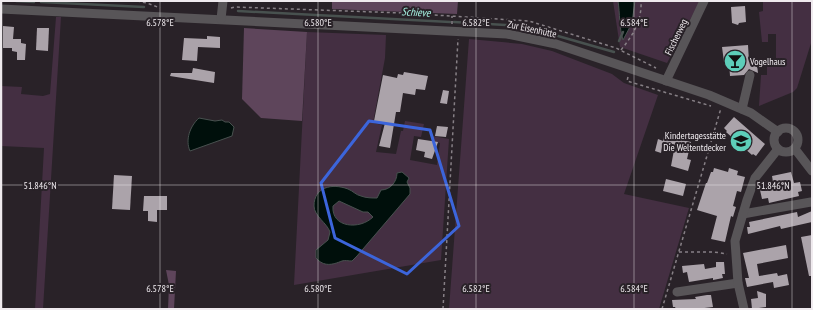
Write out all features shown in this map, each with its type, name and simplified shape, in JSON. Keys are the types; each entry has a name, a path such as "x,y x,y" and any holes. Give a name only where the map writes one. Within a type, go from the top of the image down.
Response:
{"street":[{"path":"222,15 223,1"},
{"name":"Fischerweg","path":"666,81 704,1"},
{"name":"Zur Eisenhütte","path":"1,8 222,15 507,34 526,37 556,44 709,95 742,109 778,132 786,129 794,132 798,140 795,148 812,171"},
{"path":"742,109 750,76"},
{"path":"778,132 774,140 778,149 786,152 795,148"},
{"path":"744,309 738,283 734,241 755,178 778,149"},
{"path":"743,214 811,202"},
{"path":"677,292 738,283"}],"path":[{"path":"137,1 166,9"},
{"path":"621,50 637,26 642,10 641,1"},
{"path":"222,15 235,7 529,21 621,50 635,58 627,81 721,108 662,309"},
{"path":"443,309 458,39 451,30"},
{"path":"679,252 714,252 735,255"}],"highlighted area":[{"path":"369,121 430,130 459,226 407,274 335,238 321,183"}],"shaded area":[{"path":"332,1 458,1 457,14 332,9"},
{"path":"613,1 700,1 667,63 620,47"},
{"path":"618,1 635,1 632,23 623,40 620,25"},
{"path":"763,1 812,1 812,40 797,88 793,92 759,106 761,75 767,75 767,62 776,61 776,34 768,34 768,42 762,42 759,12 763,11"},
{"path":"56,17 61,17 43,309 35,309 44,148 1,146 1,86 22,87 21,94 43,96 50,94"},
{"path":"244,28 307,32 302,121 261,118 242,99"},
{"path":"307,32 386,35 385,58 373,123 382,125 376,152 396,154 401,131 403,131 405,121 424,124 421,137 414,136 410,160 437,165 440,143 432,141 432,136 449,139 441,260 294,285"},
{"path":"469,39 522,44 552,51 612,74 624,83 658,95 624,194 689,208 659,309 449,309"},
{"path":"199,118 229,122 234,127 232,136 190,151 188,142 189,133"},
{"path":"402,172 409,178 407,182 410,188 410,194 357,256 352,261 343,261 331,264 325,264 319,261 316,258 316,250 328,240 330,232 316,213 314,206 317,194 325,188 336,186 348,189 363,197 377,198 381,190 387,189 392,185 396,179 397,173","holes":["339,201 363,212 368,212 373,217 361,224 347,225 341,223 337,219 333,206"]},
{"path":"166,270 176,271 174,309 168,309 169,285"}],"building":[{"path":"745,6 746,22 739,23 738,25 732,23 731,7"},
{"path":"3,26 14,27 13,39 21,39 21,43 26,44 25,60 17,60 17,52 12,51 12,48 3,48"},
{"path":"37,28 49,28 48,51 36,50"},
{"path":"207,36 220,37 220,48 198,47 197,61 182,60 184,38 207,39"},
{"name":"Vogelhaus","path":"748,45 749,62 754,61 755,65 757,65 758,73 749,69 744,75 730,76 729,62 724,62 722,47"},
{"path":"193,68 215,72 214,83 170,76 171,73 192,73"},
{"path":"404,72 428,76 425,90 416,89 415,95 403,93 400,112 396,112 390,148 379,146 385,123 374,121 383,75 397,78 398,74 403,75"},
{"path":"443,90 449,91 447,104 440,103"},
{"path":"734,117 765,144 756,156 753,154 752,155 726,132 727,131 724,128"},
{"path":"437,126 448,127 446,137 435,136"},
{"path":"664,136 691,142 687,159 691,160 688,171 671,166 674,150 662,147 661,153 655,151 658,139 663,141"},
{"path":"418,139 438,142 432,159 424,157 425,152 416,150"},
{"path":"714,168 728,172 729,168 738,171 737,175 745,177 741,192 737,191 733,206 736,207 733,217 731,216 725,242 711,239 717,216 697,210 706,183"},
{"path":"791,172 794,183 800,182 802,191 798,192 799,196 769,203 768,198 762,199 760,190 768,189 767,183 773,182 772,176"},
{"path":"114,175 132,176 130,210 112,209"},
{"path":"666,179 686,184 683,196 663,191"},
{"path":"144,196 167,196 167,210 157,210 157,222 148,221 148,211 143,211"},
{"path":"812,211 812,222 781,229 780,226 748,234 747,227 750,227 749,222 797,212 798,217"},
{"path":"812,235 812,276 809,276 801,237"},
{"path":"786,245 788,258 757,264 759,276 777,273 778,276 787,274 789,285 774,288 773,282 747,287 745,278 749,278 743,253"},
{"path":"716,262 724,262 725,274 722,274 723,278 689,282 687,272 683,273 682,266 704,264 705,269 716,267"},
{"path":"757,291 766,294 766,307 752,309 751,299 758,298"},
{"path":"711,295 713,307 676,309 673,307 672,300 696,299 695,297"}],"waterway":[{"name":"Schieve","path":"16,1 34,2"},
{"name":"Schieve","path":"41,2 144,7"},
{"name":"Schieve","path":"238,11 450,22"},
{"name":"Schieve","path":"454,22 525,26"},
{"name":"Schieve","path":"530,28 614,52"},
{"name":"Schieve","path":"619,41 623,32"}],"place":[{"name":"Vogelhaus","path":"735,61"},
{"name":"Kindertagesstätte Die Weltentdecker","path":"741,141"}]}
